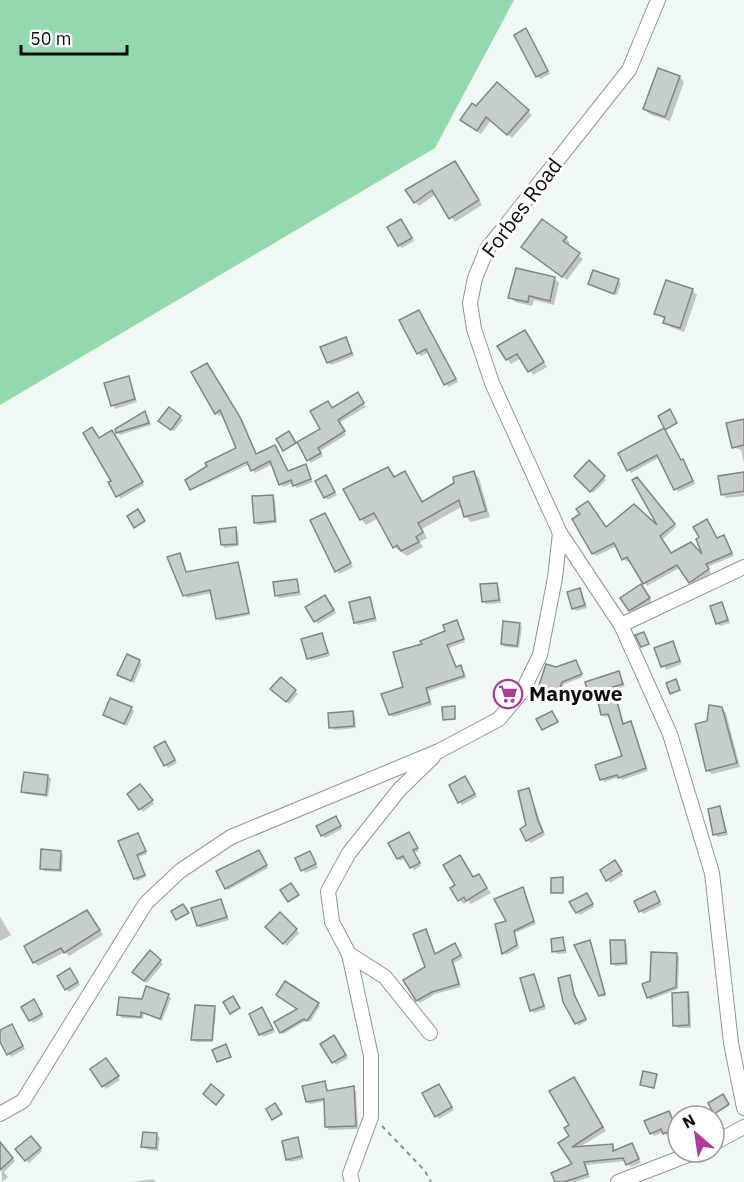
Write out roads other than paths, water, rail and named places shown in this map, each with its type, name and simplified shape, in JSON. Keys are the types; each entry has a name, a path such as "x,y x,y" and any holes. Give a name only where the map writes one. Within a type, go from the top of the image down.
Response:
{"street":[{"name":"Forbes Road","path":"658,0 629,70 487,249 475,278 470,303 474,329 492,382 560,533 621,625 670,734 712,873 731,1043 743,1104"},
{"path":"0,1114 23,1101 146,903 180,871 231,837 439,751 499,718 523,690 540,656 555,578 560,533"},
{"path":"621,625 744,567"},
{"path":"352,1182 350,1174 371,1117 371,1056 349,954 332,922 328,891 349,853 399,790 439,751"},
{"path":"349,954 385,977 430,1034"},
{"path":"726,1137 744,1127"},
{"path":"618,1182 666,1164"}],"place":[{"name":"Manyowe","path":"508,694"}]}
